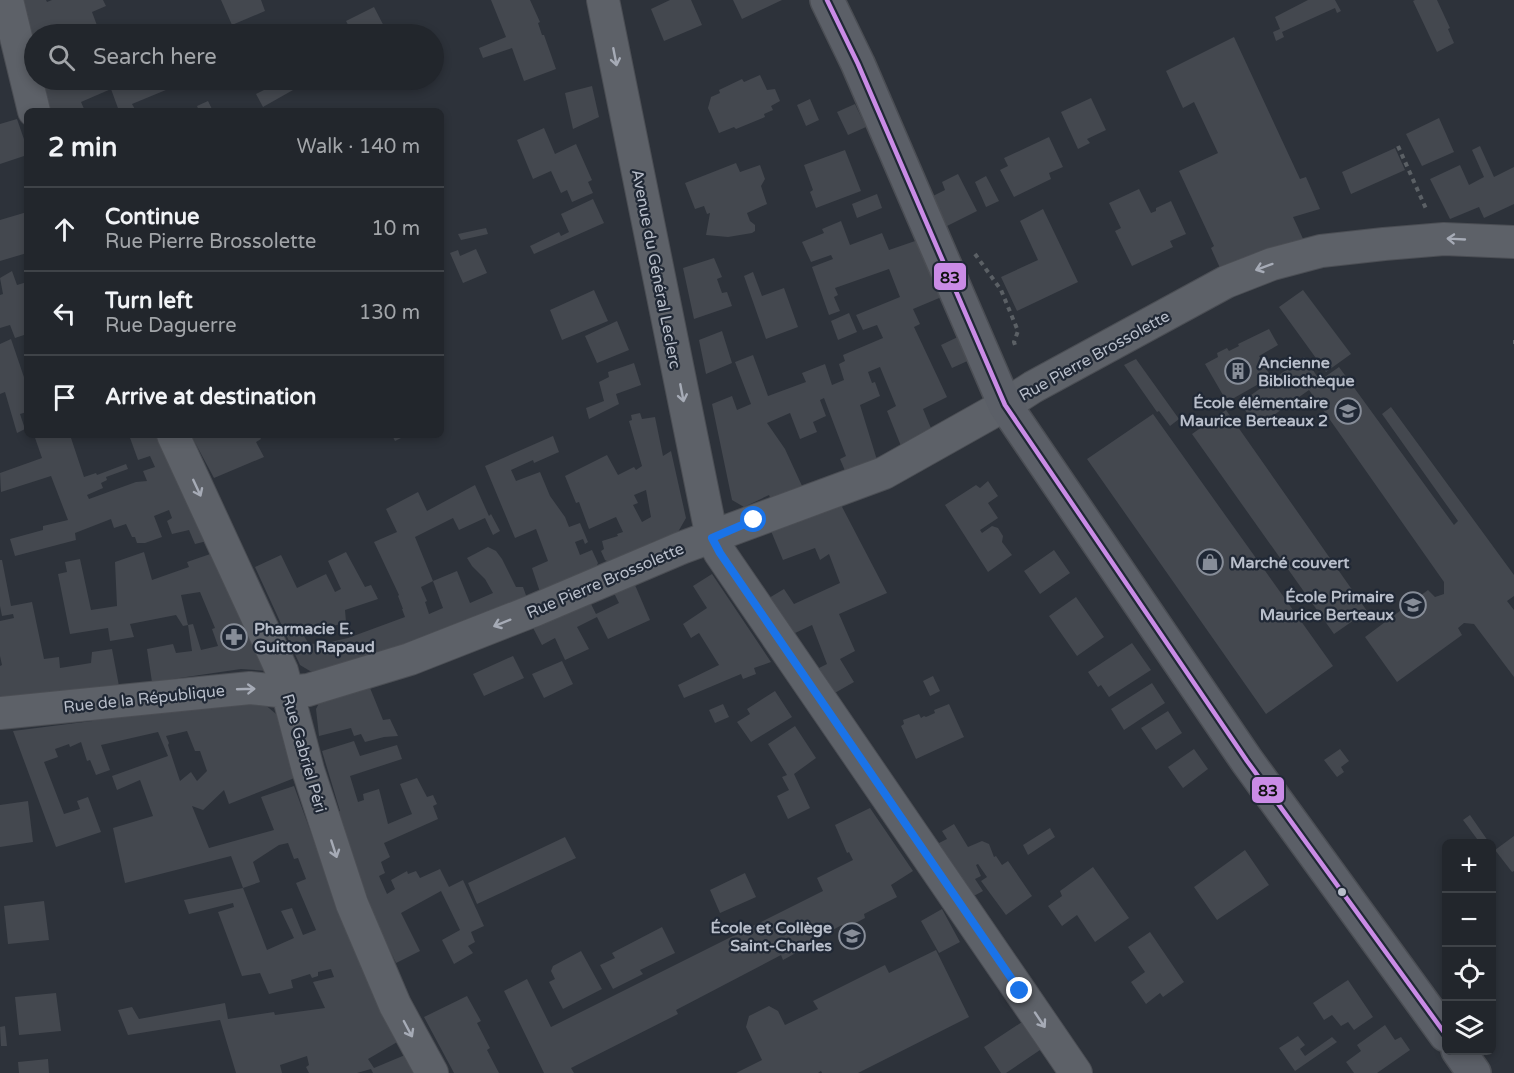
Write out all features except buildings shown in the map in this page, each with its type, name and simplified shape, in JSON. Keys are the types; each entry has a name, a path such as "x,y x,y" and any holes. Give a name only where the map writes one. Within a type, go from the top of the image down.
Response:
{"street":[{"path":"6,0 24,71"},
{"name":"Avenue du Général Leclerc","path":"603,0 712,538 720,553 1076,1073"},
{"path":"827,0 858,64 1005,405 1247,761 1442,1029"},
{"path":"29,90 33,108"},
{"name":"Rue Pierre Brossolette","path":"288,692 308,690 410,659 535,610 681,548 884,472 1033,387 1235,278 1272,264 1321,251 1439,239 1514,242"},
{"name":"Rue Gabriel Péri","path":"174,438 279,664 308,770 352,904 395,1005 432,1073"},
{"name":"Rue de la République","path":"0,713 250,688 288,692"},
{"path":"1461,1055 1474,1073"}],"path":[{"path":"1398,146 1439,239"},
{"path":"974,253 1000,290 1018,331 1014,342 1018,352"}],"transit line":[{"name":"83","path":"827,0 858,64 1005,405 1247,761 1442,1029"}],"place":[{"name":"Ancienne Bibliothèque","path":"1238,371"},
{"name":"École élémentaire Maurice Berteaux 2","path":"1348,411"},
{"name":"Marché couvert","path":"1210,562"},
{"name":"École Primaire Maurice Berteaux","path":"1413,605"},
{"name":"Pharmacie E. Guitton Rapaud","path":"234,637"},
{"name":"École et Collège Saint-Charles","path":"852,936"}],"route":[{"path":"754,520 712,538 720,553 1020,991"}]}
